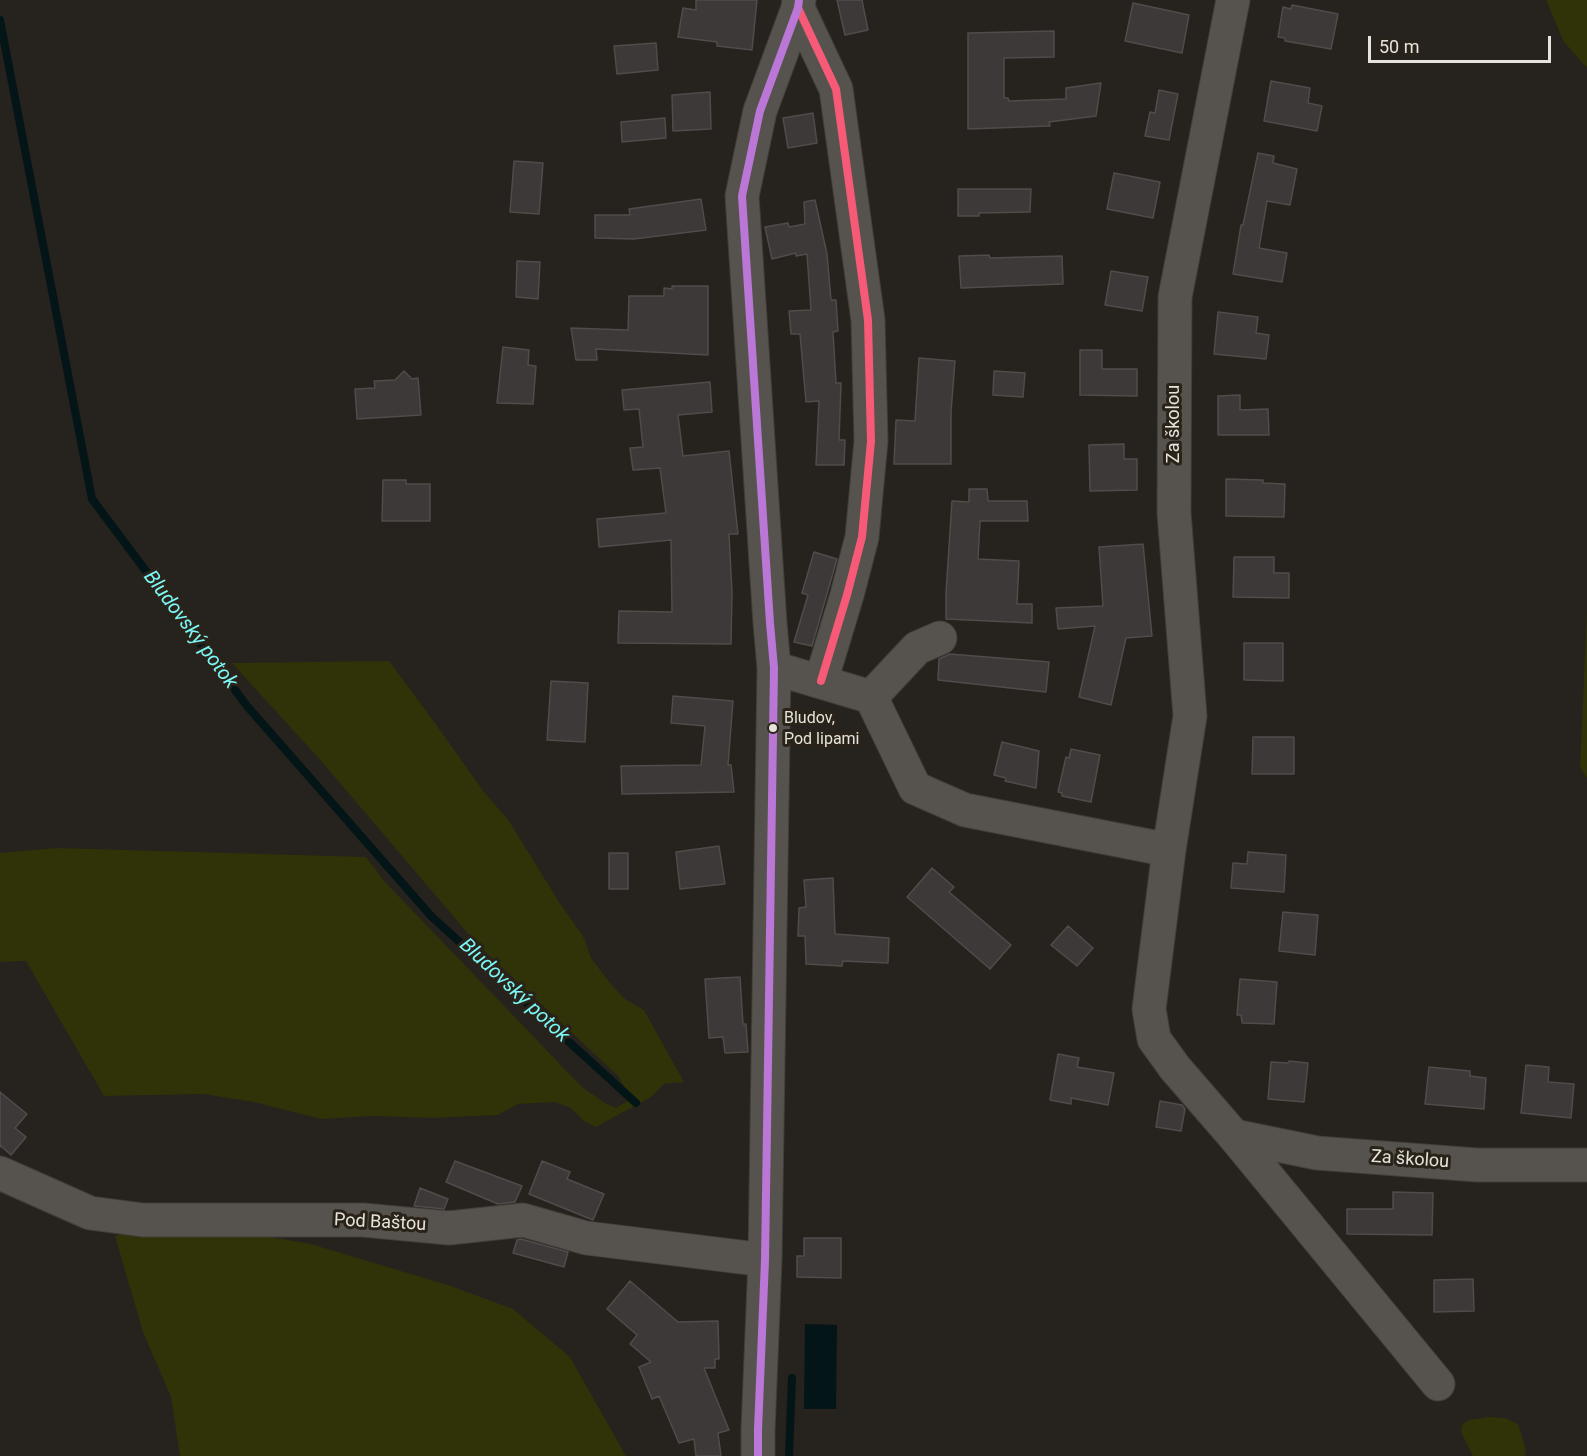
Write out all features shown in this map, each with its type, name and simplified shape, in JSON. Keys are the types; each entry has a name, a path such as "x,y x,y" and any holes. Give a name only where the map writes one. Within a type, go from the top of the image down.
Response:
{"street":[{"name":"Za školou","path":"1233,0 1175,297 1174,513 1190,716 1169,850 1149,1010 1154,1039 1175,1068 1234,1136 1438,1384"},
{"path":"758,1456 765,1260 774,668 742,196 760,111 799,4"},
{"path":"799,4 836,89 868,320 871,441 862,537 821,681"},
{"path":"871,697 916,648 940,638"},
{"path":"774,668 871,697 915,788 965,810 1169,850"},
{"name":"Za školou","path":"1234,1136 1317,1153 1477,1165 1587,1165"},
{"name":"Pod Baštou","path":"0,1173 90,1213 143,1220 363,1220 449,1228 523,1220 586,1238 765,1260"}],"shaded area":[{"path":"1546,0 1587,0 1587,68 1564,42"},
{"path":"1587,611 1587,778 1580,767"},
{"path":"389,661 484,792 509,821 584,938 591,958 625,999 644,1010 684,1082 664,1084 651,1097 596,1127 584,1121 571,1108 555,1102 518,1104 498,1115 432,1118 373,1116 321,1119 254,1102 203,1094 104,1096 26,961 0,962 0,853 57,848 366,857 385,882 582,1087 616,1108 631,1099 618,1076 477,944 322,762 232,663"},
{"path":"176,1221 311,1244 451,1286 513,1309 570,1357 626,1456 180,1456 171,1397 143,1332 115,1236"},
{"path":"805,1324 837,1325 836,1409 804,1409"},
{"path":"1489,1417 1505,1418 1518,1424 1526,1456 1473,1456 1461,1432 1462,1425 1469,1420"}],"building":[{"path":"696,0 757,0 752,50 717,46 717,42 678,37 683,8 696,10"},
{"path":"837,0 862,0 868,30 845,35"},
{"path":"1133,3 1189,15 1182,53 1125,41"},
{"path":"1292,5 1338,14 1331,49 1285,41 1285,38 1278,37 1283,7 1291,9"},
{"path":"1054,31 1054,57 1004,58 1004,98 1008,98 1009,101 1066,99 1066,88 1101,83 1096,116 1049,122 1050,126 968,129 968,33"},
{"path":"656,43 658,70 617,74 614,46"},
{"path":"1271,81 1310,88 1308,103 1322,106 1317,131 1264,121"},
{"path":"1159,90 1178,94 1169,140 1145,136 1150,112 1155,113"},
{"path":"710,92 711,129 673,131 672,95"},
{"path":"813,113 817,143 788,148 783,118"},
{"path":"665,118 666,138 622,142 621,122"},
{"path":"1258,153 1274,156 1273,163 1297,169 1290,205 1267,201 1259,248 1287,253 1282,282 1233,274 1241,225 1243,225"},
{"path":"514,161 543,163 539,214 510,212"},
{"path":"1114,173 1160,182 1153,218 1107,209"},
{"path":"958,189 1031,189 1030,212 979,213 979,216 958,216"},
{"path":"701,199 706,230 634,239 595,238 595,215 630,215 629,209"},
{"path":"815,200 827,254 831,300 836,300 838,331 833,332 836,383 841,383 839,440 845,440 844,465 816,465 819,401 806,402 800,334 791,334 789,311 811,310 807,254 796,256 796,253 772,259 765,227 788,223 789,227 805,224 804,202"},
{"path":"989,255 990,258 1062,256 1063,284 961,288 959,256"},
{"path":"517,261 540,262 538,299 516,297"},
{"path":"1111,271 1148,277 1142,311 1105,305"},
{"path":"672,286 708,286 708,355 596,349 597,360 576,360 571,328 628,330 629,296 664,296 664,288 672,289"},
{"path":"1218,312 1258,317 1256,333 1269,335 1266,359 1214,354"},
{"path":"503,347 529,350 528,365 536,366 533,404 497,403"},
{"path":"1080,350 1102,350 1102,369 1137,369 1137,396 1080,395"},
{"path":"919,358 955,361 951,412 951,464 894,464 896,420 915,421"},
{"path":"404,371 412,379 418,378 421,415 357,419 355,389 375,388 374,381 395,380"},
{"path":"994,371 1025,373 1023,397 993,395"},
{"path":"710,382 712,412 678,415 683,456 729,451 738,534 729,534 732,592 731,644 618,643 619,611 672,612 671,540 599,547 597,519 666,513 660,468 633,470 630,448 643,447 639,409 624,410 622,390"},
{"path":"1240,395 1240,410 1268,409 1269,435 1218,435 1218,396"},
{"path":"1124,444 1124,459 1137,459 1137,490 1090,491 1089,445"},
{"path":"1226,479 1263,480 1263,483 1285,484 1284,517 1226,516"},
{"path":"383,480 406,480 406,484 430,484 430,521 382,521"},
{"path":"969,489 987,489 988,501 1027,501 1028,521 980,521 978,559 1019,561 1017,604 1032,604 1032,623 946,619 952,501 969,502"},
{"path":"1143,544 1152,636 1126,638 1111,705 1079,697 1095,626 1058,629 1056,608 1103,606 1099,547"},
{"path":"814,552 837,559 812,646 794,642 808,595 802,593"},
{"path":"1234,557 1274,557 1274,573 1289,573 1289,598 1233,597"},
{"path":"1244,643 1283,643 1283,681 1244,680"},
{"path":"950,654 1049,662 1046,692 938,680 939,659"},
{"path":"551,681 588,683 585,742 547,740"},
{"path":"673,696 733,701 728,765 731,765 734,792 622,794 621,766 701,765 705,726 671,723"},
{"path":"1253,737 1294,737 1294,774 1252,774"},
{"path":"1002,742 1039,751 1036,788 1005,781 1006,778 994,775"},
{"path":"1071,749 1100,755 1091,802 1062,796 1062,793 1058,792 1066,757 1069,758"},
{"path":"719,846 725,884 680,889 676,852"},
{"path":"1248,852 1286,855 1284,892 1231,888 1233,863 1247,864"},
{"path":"609,853 628,853 628,889 609,889"},
{"path":"932,868 954,887 949,892 1011,945 990,969 907,897"},
{"path":"833,878 835,934 889,938 888,963 843,961 842,966 806,964 805,936 798,936 799,908 806,907 804,880"},
{"path":"1283,912 1318,915 1315,955 1279,951"},
{"path":"1068,926 1093,948 1077,966 1051,945"},
{"path":"740,977 743,1024 746,1024 748,1052 725,1053 723,1037 709,1038 705,979"},
{"path":"1240,979 1277,982 1274,1024 1242,1023 1241,1015 1237,1015"},
{"path":"1058,1054 1079,1058 1077,1067 1114,1073 1108,1105 1071,1098 1071,1104 1050,1100"},
{"path":"1289,1061 1308,1063 1304,1102 1268,1099 1271,1062 1288,1063"},
{"path":"1526,1065 1549,1067 1548,1082 1574,1084 1571,1118 1521,1113"},
{"path":"1429,1067 1470,1071 1470,1076 1486,1078 1484,1109 1425,1104"},
{"path":"0,1092 27,1114 15,1128 26,1137 11,1155 0,1147"},
{"path":"1160,1101 1182,1105 1185,1109 1181,1131 1156,1127"},
{"path":"455,1161 522,1186 515,1202 498,1204 446,1182"},
{"path":"542,1161 570,1172 567,1179 604,1194 593,1220 529,1194"},
{"path":"420,1188 448,1199 444,1209 414,1206"},
{"path":"1393,1192 1433,1193 1432,1235 1347,1234 1347,1209 1393,1209"},
{"path":"804,1238 841,1238 841,1278 797,1277 797,1256 804,1256"},
{"path":"521,1239 568,1252 564,1267 513,1253 517,1240"},
{"path":"1473,1279 1474,1311 1434,1312 1434,1280"},
{"path":"630,1281 678,1322 718,1321 719,1359 715,1359 715,1368 704,1368 729,1430 718,1433 721,1456 696,1456 694,1439 679,1443 659,1396 652,1399 639,1367 651,1362 630,1344 637,1335 607,1309"}],"waterway":[{"name":"Bludovský potok","path":"0,20 92,499 247,706 431,916 636,1103"},
{"name":"Bludovský potok","path":"789,1456 792,1378"}],"transit line":[{"path":"758,1456 765,1260 774,668 742,196 760,111 799,0"},
{"path":"798,8 836,89 868,320 871,441 862,537 821,681"}],"place":[{"name":"Bludov, Pod lipami","path":"773,728"}]}
